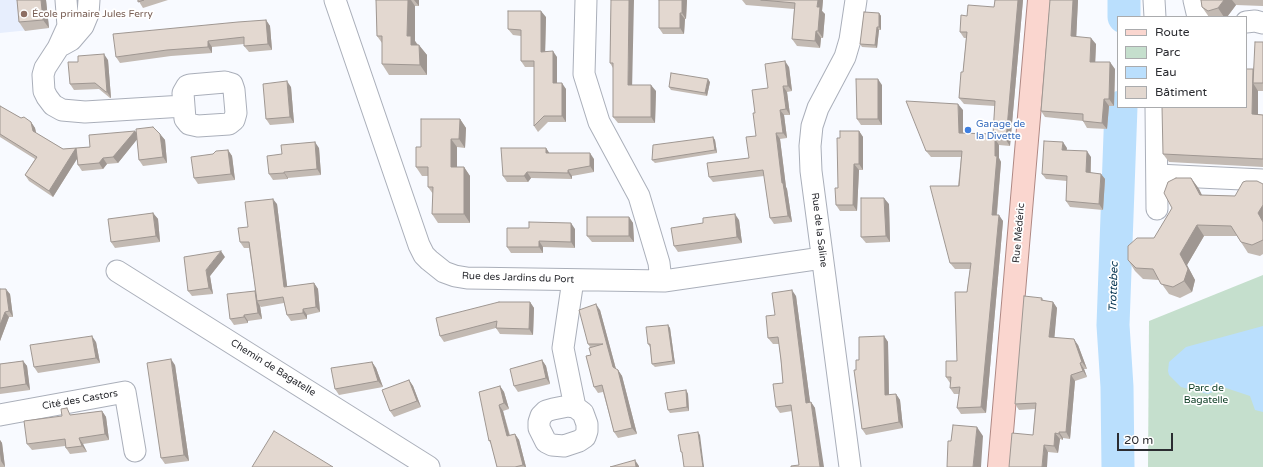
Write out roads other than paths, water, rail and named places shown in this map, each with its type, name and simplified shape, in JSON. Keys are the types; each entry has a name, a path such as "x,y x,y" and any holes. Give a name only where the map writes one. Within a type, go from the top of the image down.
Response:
{"main road":[{"name":"Rue Médéric","path":"999,467 1039,0"}],"street":[{"path":"66,0 68,26 58,48 45,68 42,76 44,91 47,97 57,108 62,110 85,112 184,106"},
{"path":"58,48 71,40 83,26 88,14 90,0"},
{"name":"Rue des Jardins du Port","path":"335,0 419,245 424,255 444,272 466,278 661,281 822,258"},
{"name":"Rue des Jardins du Port","path":"349,39 350,0"},
{"path":"586,0 584,74 599,122 639,196 659,263 661,281"},
{"name":"Rue de la Saline","path":"850,467 811,170 810,146 812,126 818,108 845,57 850,40 856,0"},
{"path":"1154,0 1155,16"},
{"path":"1194,0 1198,16"},
{"path":"1247,22 1255,21 1263,23"},
{"path":"1156,108 1157,209"},
{"path":"1157,175 1263,180"},
{"name":"Chemin de Bagatelle","path":"117,271 429,467"},
{"path":"573,280 563,348 575,407"},
{"name":"Cité des Castors","path":"0,415 125,392 135,451"}],"water":[{"path":"1263,326 1263,412 1255,410 1250,396 1223,387 1208,394 1181,387 1169,375 1169,362 1186,347"}],"waterway":[{"name":"Trottebec","path":"1124,0 1124,16"},
{"name":"Trottebec","path":"1118,467 1117,387 1113,325 1121,108"}],"place":[{"name":"École primaire Jules Ferry","path":"24,14"},
{"name":"Garage de la Divette","path":"968,130"}],"park label":[{"name":"Parc de Bagatelle","path":"1206,394"}]}
